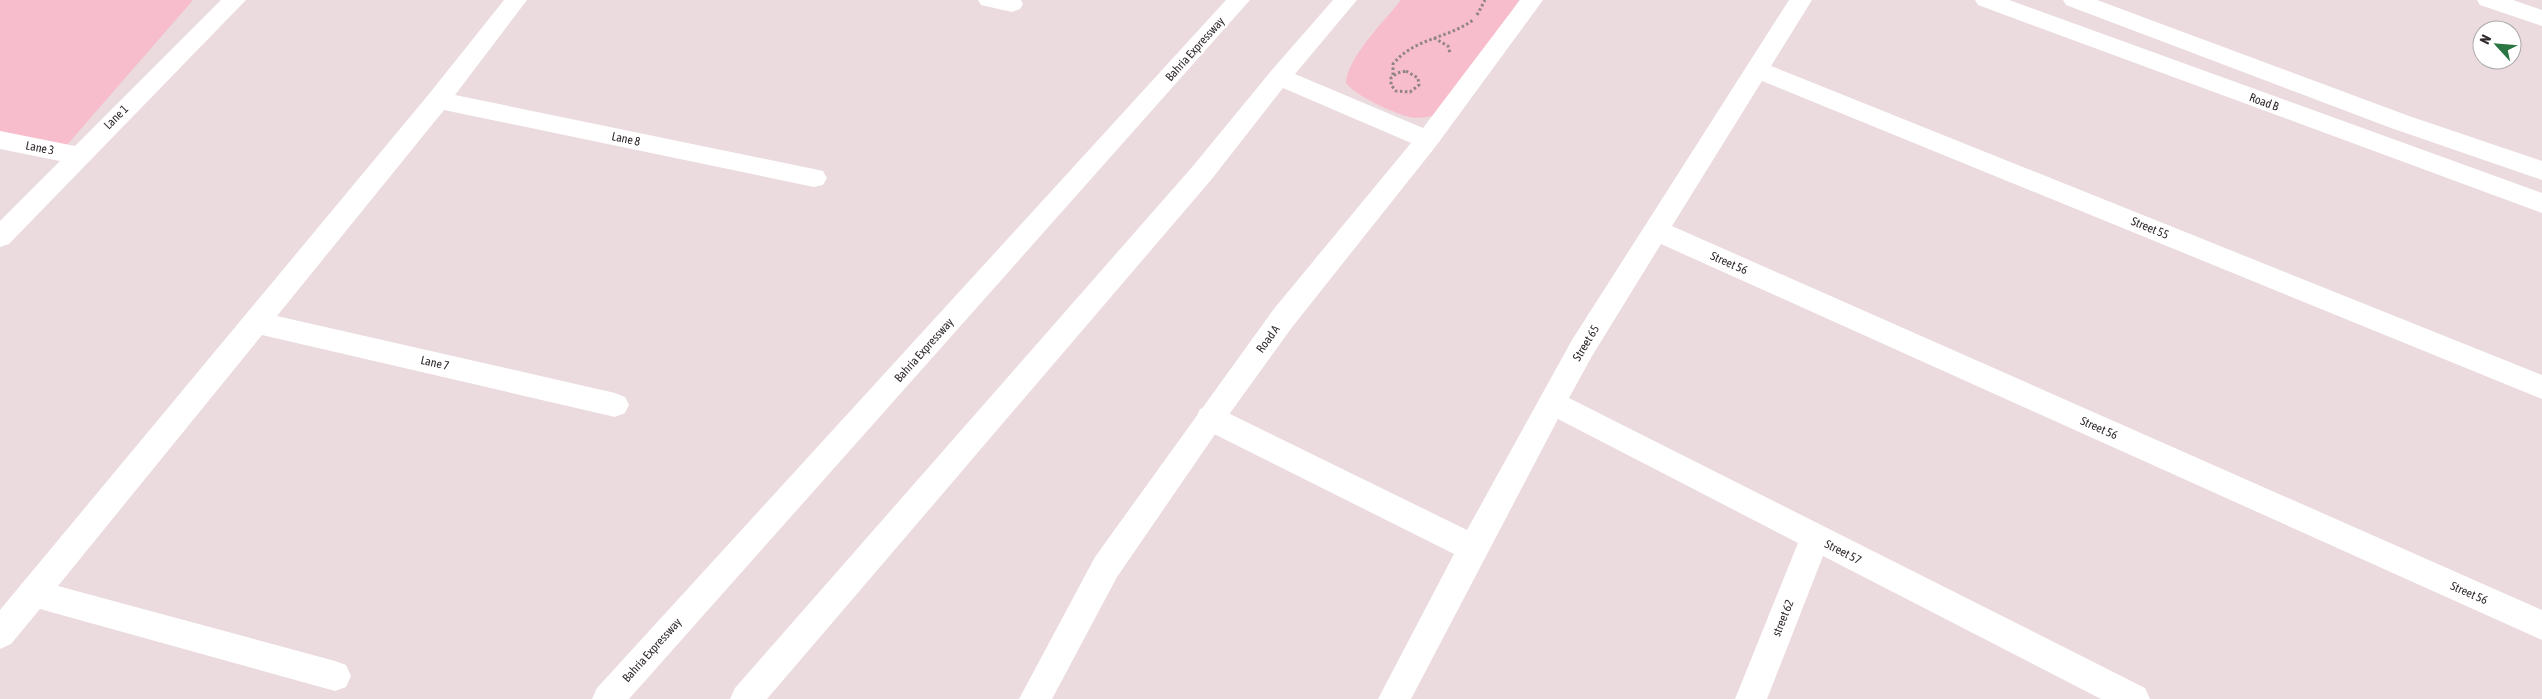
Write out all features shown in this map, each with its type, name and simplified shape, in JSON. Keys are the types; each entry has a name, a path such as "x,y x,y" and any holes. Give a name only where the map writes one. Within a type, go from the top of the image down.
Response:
{"street":[{"name":"Lane 1","path":"0,236 235,0"},
{"path":"0,634 438,100 516,0"},
{"path":"989,0 1012,4"},
{"name":"Bahria Expressway","path":"608,699 1239,0"},
{"path":"746,699 1202,173 1279,77 1346,0"},
{"name":"Road A","path":"1035,699 1106,568 1210,418 1283,318 1427,140 1532,0"},
{"name":"Street 65","path":"1394,699 1473,548 1582,348 1801,0"},
{"name":"Road B","path":"1986,0 2542,203"},
{"path":"2074,0 2400,122 2542,171"},
{"path":"2488,0 2542,18"},
{"name":"Street 55","path":"1757,70 2542,387"},
{"path":"1279,77 1427,140"},
{"name":"Lane 8","path":"438,100 814,178"},
{"name":"Lane 3","path":"0,140 79,156"},
{"name":"Street 56","path":"1656,230 2542,625"},
{"name":"Lane 7","path":"254,322 615,405"},
{"name":"Street 57","path":"1552,403 2134,699"},
{"path":"1210,418 1473,548"},
{"name":"street 62","path":"1751,699 1815,538"},
{"path":"33,593 335,676"}],"path":[{"path":"1393,75 1401,72 1411,73 1418,78 1420,85 1410,92 1396,90 1389,81 1393,75 1393,64 1403,52 1412,47 1468,25 1478,14 1485,0"}],"shaded area":[{"path":"0,0 193,0 66,146 0,132"},
{"path":"1401,0 1519,0 1489,45 1433,116 1412,118 1394,112 1366,99 1346,83 1348,73 1360,50"}]}
